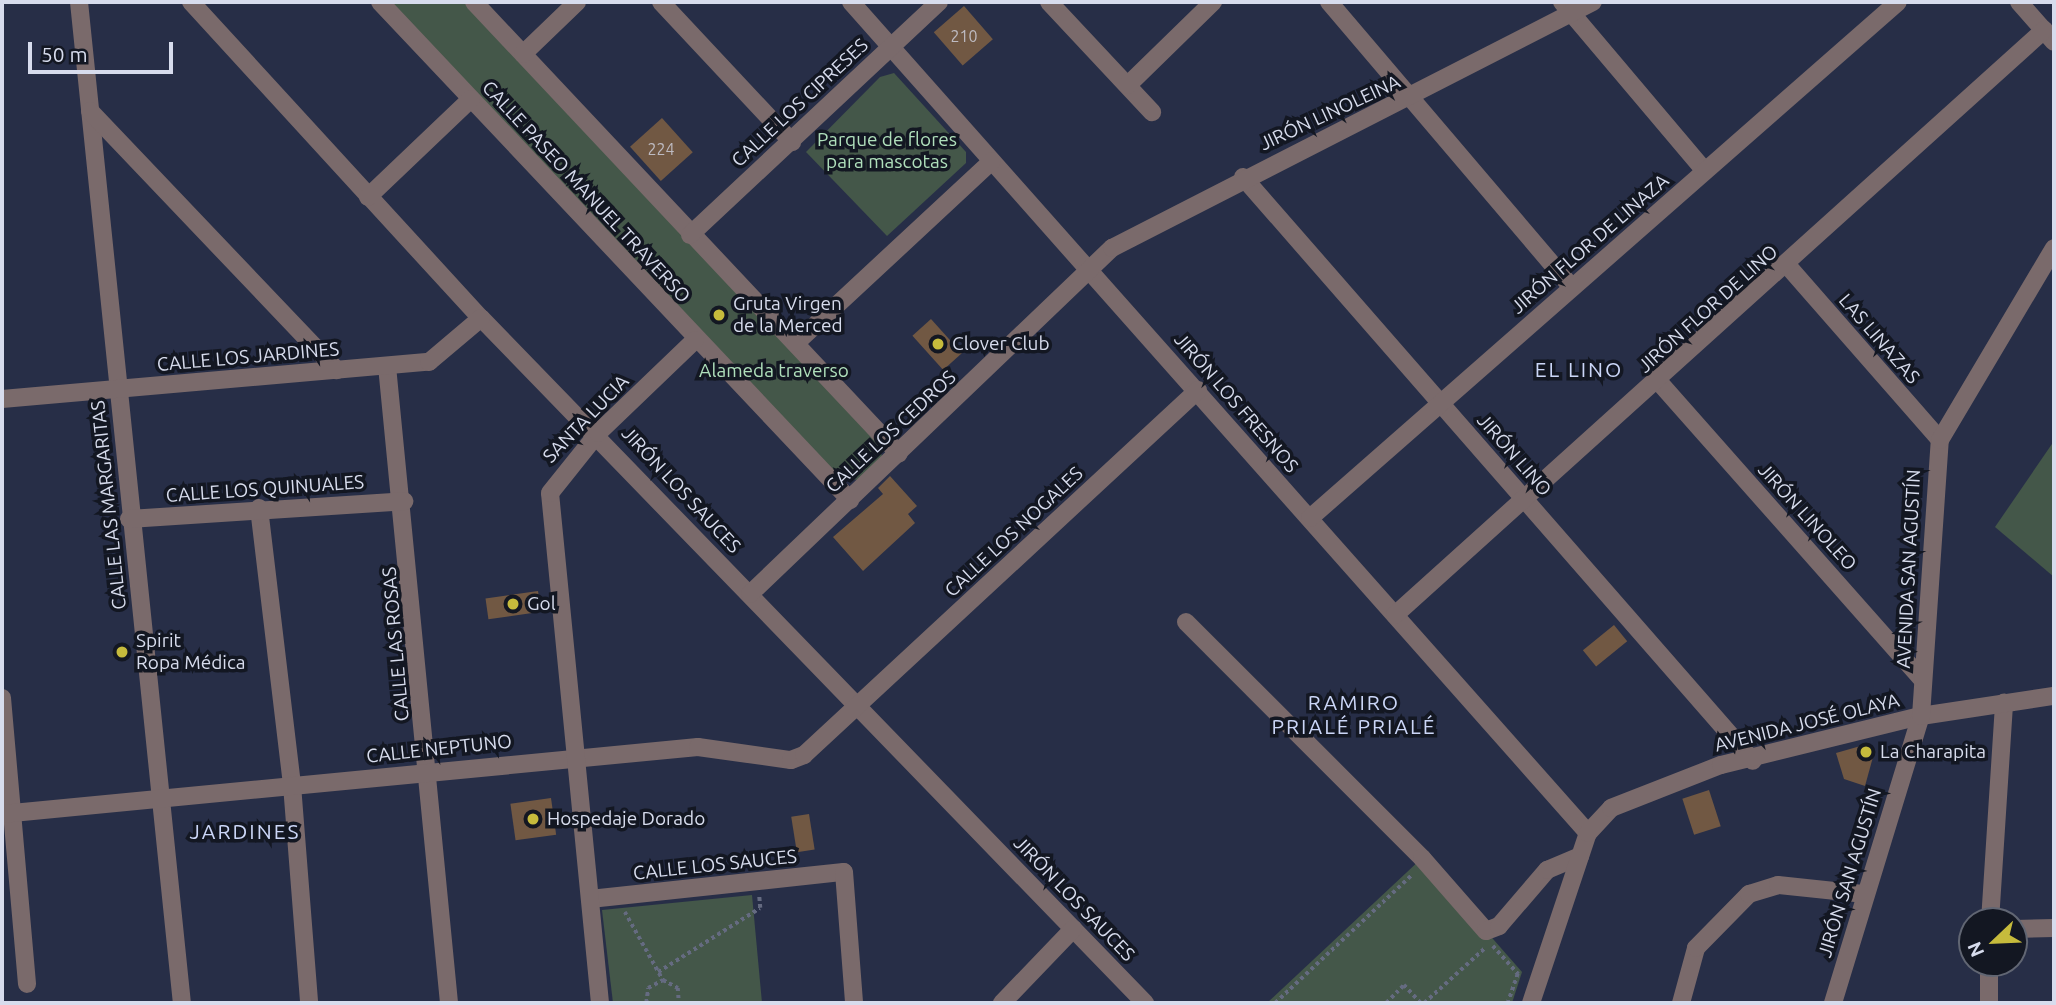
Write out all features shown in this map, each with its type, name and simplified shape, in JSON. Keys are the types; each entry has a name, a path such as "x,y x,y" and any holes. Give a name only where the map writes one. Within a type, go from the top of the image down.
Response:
{"street":[{"name":"CALLE LAS MARGARITAS","path":"79,2 119,390 129,519 163,798 182,1003"},
{"name":"JIRÓN LOS SAUCES","path":"191,2 481,318 598,433 1145,1003"},
{"name":"CALLE PASEO MANUEL TRAVERSO","path":"380,2 695,340 850,500"},
{"path":"474,2 900,454"},
{"path":"523,54 577,2"},
{"path":"660,2 792,142"},
{"name":"JIRÓN LOS FRESNOS","path":"850,2 1198,390 1588,834"},
{"name":"CALLE LOS CIPRESES","path":"690,234 792,142 939,2"},
{"path":"1049,2 1152,112"},
{"path":"1329,2 1572,288"},
{"name":"JIRÓN LINOLEINA","path":"1091,271 1112,248 1243,177 1410,99 1565,8 1593,2"},
{"name":"JIRÓN FLOR DE LINAZA","path":"1310,518 1898,2"},
{"path":"2019,2 2049,36"},
{"path":"1128,86 1214,3"},
{"path":"1565,8 1705,171"},
{"name":"JIRÓN FLOR DE LINO","path":"1395,615 1787,265 2049,36"},
{"path":"368,197 471,99"},
{"path":"90,111 337,370"},
{"path":"796,343 992,161"},
{"name":"JIRÓN LINO","path":"1243,177 1753,761"},
{"name":"AVENIDA SAN AGUSTÍN","path":"1920,716 1930,513 1940,440 2054,248"},
{"name":"LAS LINAZAS","path":"1787,265 1940,440"},
{"name":"CALLE LOS CEDROS","path":"750,594 1091,271"},
{"name":"CALLE LOS JARDINES","path":"2,399 429,362 481,318"},
{"name":"SANTA LUCIA","path":"600,1003 578,756 549,501 560,475 598,433 695,340"},
{"name":"CALLE LAS ROSAS","path":"387,366 404,501 449,1003"},
{"name":"JIRÓN LINOLEO","path":"1659,382 1923,680"},
{"name":"CALLE LOS NOGALES","path":"859,705 1198,390"},
{"name":"CALLE LOS QUINUALES","path":"129,519 260,508 404,501"},
{"path":"260,508 292,785 309,1003"},
{"path":"1186,622 1422,858 1486,931 1499,926 1546,870 1580,856"},
{"name":"AVENIDA JOSÉ OLAYA","path":"1588,834 1611,808 1641,792 1721,765 1753,761 1920,716 2054,696"},
{"path":"2,698 8,814 27,984"},
{"path":"1991,907 2004,702"},
{"name":"CALLE NEPTUNO","path":"8,814 578,756 712,746 791,760 859,705"},
{"name":"JIRÓN SAN AGUSTÍN","path":"1833,1003 1863,894 1920,716"},
{"path":"1531,1003 1588,834"},
{"name":"CALLE LOS SAUCES","path":"590,899 844,872 854,1003"},
{"path":"1681,1003 1696,948 1749,894 1778,885 1863,894"},
{"path":"2028,929 2054,928"},
{"path":"1002,1003 1073,929"},
{"path":"1989,977 1989,1003"}],"path":[{"path":"1275,1003 1422,866"},
{"path":"617,896 663,980 678,988 679,1003"},
{"path":"658,972 760,908"},
{"path":"1386,1003 1404,985 1422,1003 1490,943 1518,974 1508,1003"},
{"path":"646,1003 648,988 663,980"}],"green space":[{"name":"Alameda traverso","path":"390,2 464,2 876,439 882,456 859,480 839,478"},
{"name":"Parque de flores para mascotas","path":"894,73 966,152 966,163 887,236 806,152 880,77"},
{"path":"2054,441 2054,577 1995,527"},
{"path":"1422,858 1522,972 1512,1003 1267,1003"},
{"path":"752,895 762,1003 613,1003 602,910"}],"building":[{"path":"964,6 993,39 963,65 934,32"},
{"path":"662,118 693,152 661,181 630,147"},
{"name":"Clover Club","path":"931,319 962,353 943,370 912,336"},
{"path":"890,476 917,506 908,514 915,523 863,571 833,537 883,494 878,488"},
{"name":"Gol","path":"538,591 541,612 488,619 486,598"},
{"path":"1614,625 1627,641 1596,666 1583,650"},
{"path":"1864,745 1873,757 1865,786 1844,779 1836,753"},
{"path":"1709,790 1721,826 1694,835 1682,799"},
{"name":"Hospedaje Dorado","path":"551,798 556,835 516,840 510,804"},
{"path":"809,814 815,850 797,852 791,817"}],"place":[{"name":"Gruta Virgen de la Merced","path":"719,315"},
{"name":"Clover Club","path":"938,344"},
{"name":"Gol","path":"513,604"},
{"name":"Spirit Ropa Médica","path":"122,652"},
{"name":"La Charapita","path":"1866,752"},
{"name":"Hospedaje Dorado","path":"533,819"}],"district":[{"name":"EL LINO","path":"1579,369"},
{"name":"RAMIRO PRIALÉ PRIALÉ","path":"1354,714"},
{"name":"JARDINES","path":"245,831"}]}
